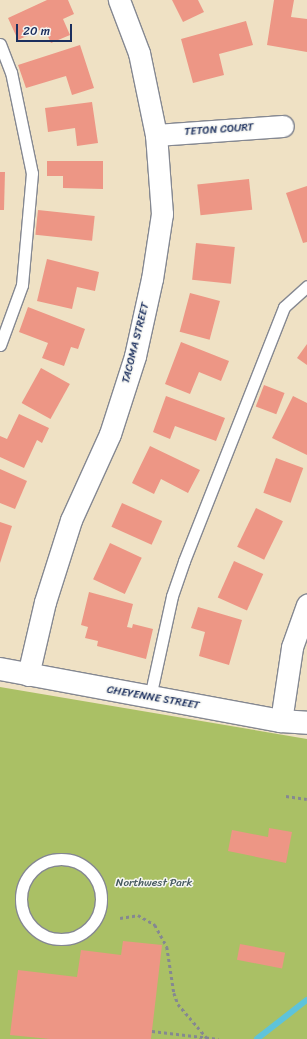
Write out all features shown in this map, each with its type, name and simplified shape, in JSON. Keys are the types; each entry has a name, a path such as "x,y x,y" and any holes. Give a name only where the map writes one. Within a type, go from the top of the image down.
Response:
{"street":[{"name":"TACOMA STREET","path":"28,675 45,602 71,520 110,434 135,356 152,279 162,214 156,135 139,53 119,0"},
{"name":"TETON COURT","path":"156,135 283,126"},
{"path":"281,721 292,647 307,605"},
{"name":"CHEYENNE STREET","path":"0,669 281,721 307,723"}],"lane":[{"path":"0,44 11,72 32,173 22,285 0,344"},
{"path":"150,697 172,596 184,561 284,306 307,286"},
{"path":"62,859 72,860 81,864 96,880 101,901 99,912 94,922 78,936 67,939 46,936 38,931 25,916 22,906 23,887 30,874 42,864 62,859"}],"path":[{"path":"286,796 307,799"},
{"path":"120,918 138,915 155,924 167,947 174,993 178,1004 207,1038"},
{"path":"152,1031 219,1039"}],"green space":[{"name":"Northwest Park","path":"0,687 307,739 307,1039 0,1039"}],"building":[{"path":"47,0 68,0 74,14 63,19 70,35 51,43 44,28 18,40 8,18"},
{"path":"172,0 198,0 204,12 183,22"},
{"path":"274,0 294,0 291,17 307,19 307,52 267,45"},
{"path":"246,21 253,45 219,54 224,75 193,83 181,39"},
{"path":"80,45 94,88 72,95 66,76 26,88 18,65"},
{"path":"92,102 98,143 77,146 75,128 48,132 45,108"},
{"path":"47,161 103,161 103,189 63,188 63,176 47,176"},
{"path":"0,172 5,172 4,210 0,210"},
{"path":"249,179 252,210 201,215 197,184"},
{"path":"307,186 307,242 303,243 286,193"},
{"path":"38,210 95,216 92,241 35,235"},
{"path":"196,243 235,247 231,284 192,280"},
{"path":"47,259 99,272 95,291 77,287 72,309 37,301"},
{"path":"190,293 220,301 210,340 180,332"},
{"path":"28,307 85,329 78,349 71,347 64,366 42,358 48,343 19,332"},
{"path":"181,342 229,361 221,381 199,372 190,394 165,384"},
{"path":"307,344 307,365 297,358"},
{"path":"41,368 70,384 50,419 22,403"},
{"path":"264,385 285,393 276,414 256,406"},
{"path":"166,396 225,418 216,441 175,426 170,439 153,432"},
{"path":"293,396 307,403 307,455 272,438"},
{"path":"19,414 49,428 42,443 37,440 24,468 0,457 0,436 7,439"},
{"path":"150,446 200,470 188,493 161,479 154,494 132,483"},
{"path":"276,458 303,468 291,503 263,493"},
{"path":"0,469 27,481 15,509 0,503"},
{"path":"122,503 162,521 152,545 111,527"},
{"path":"256,508 283,521 264,560 237,547"},
{"path":"0,522 12,526 0,563"},
{"path":"110,543 142,558 125,594 93,579"},
{"path":"234,561 263,574 247,611 218,598"},
{"path":"89,592 133,604 127,627 132,628 133,624 153,629 146,659 97,646 98,641 85,638 88,627 81,625"},
{"path":"198,607 242,620 229,665 199,656 205,632 191,628"},
{"path":"269,828 292,832 286,863 228,851 232,830 268,837"},
{"path":"123,941 162,945 151,1039 50,1039 10,1035 18,970 77,977 81,950 121,955"},
{"path":"240,944 285,953 282,968 237,960"}],"waterway":[{"path":"257,1039 307,1000"}]}
